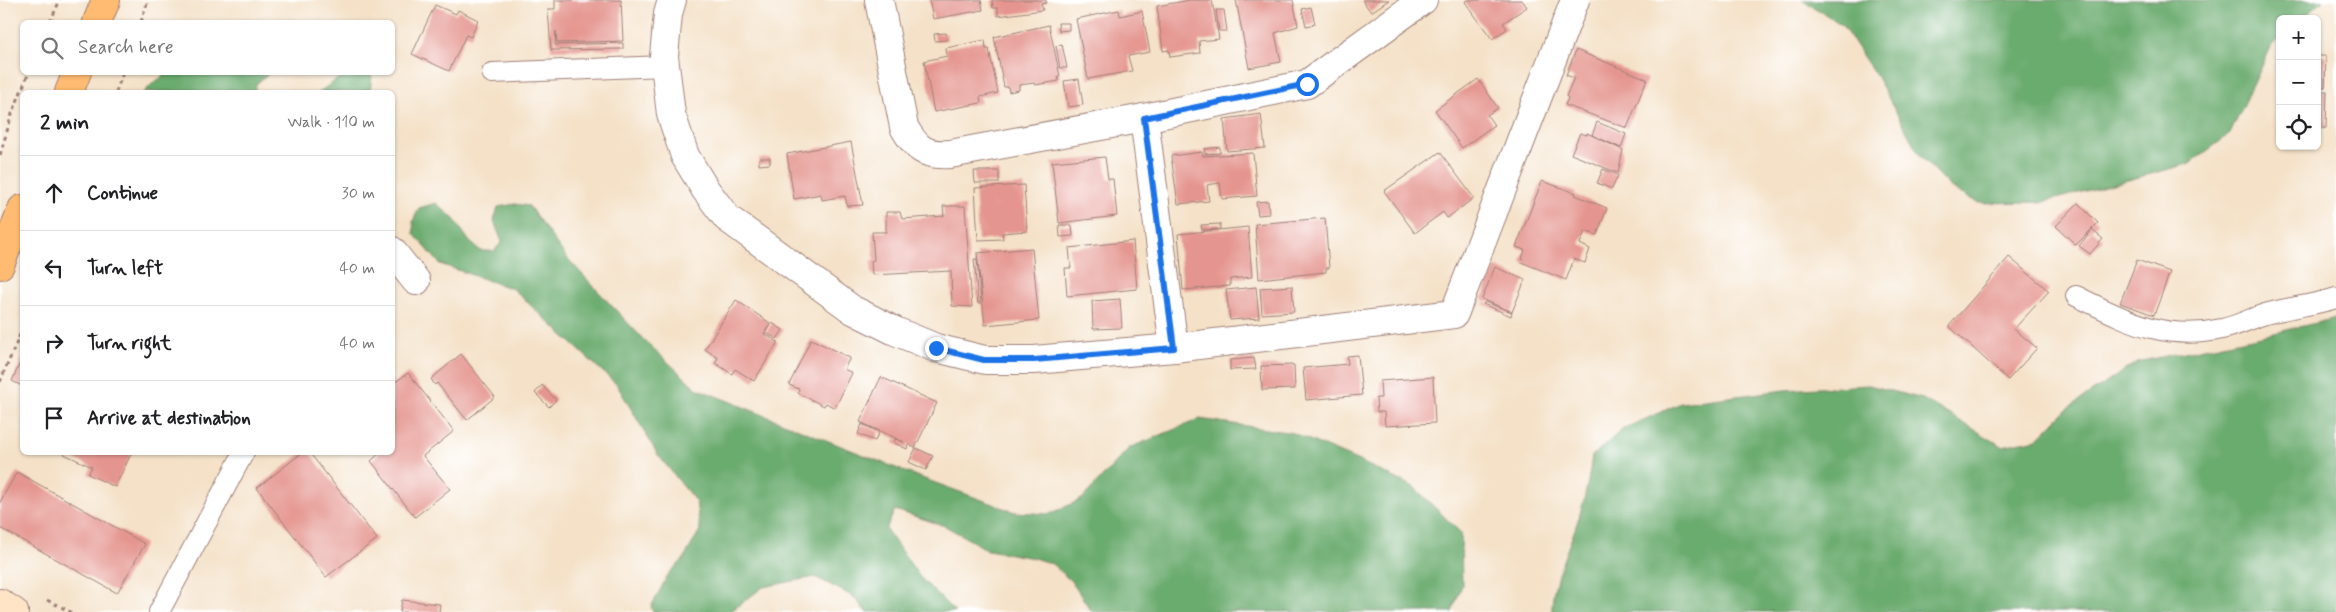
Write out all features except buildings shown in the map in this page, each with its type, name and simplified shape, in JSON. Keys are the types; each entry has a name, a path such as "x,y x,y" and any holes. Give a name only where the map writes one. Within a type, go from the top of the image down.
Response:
{"highway":[{"path":"98,20 106,0"},
{"path":"70,90 76,75"},
{"path":"0,265 20,214"}],"main road":[{"path":"0,603 14,612"}],"street":[{"path":"672,0 668,14 664,56 671,114 685,156 705,189 727,218 853,310 895,331 936,348 984,360 1034,360 1174,348 1454,314 1575,0"},
{"path":"879,0 904,127 912,141 924,152 938,155 1144,118 1307,84 1422,0"},
{"path":"1144,118 1174,348"},
{"path":"395,255 416,281"}],"lane":[{"path":"492,73 665,66"},
{"path":"2076,296 2117,315 2160,331 2196,334 2224,329 2269,313 2314,305 2336,298"},
{"path":"159,612 242,455"}],"path":[{"path":"51,20 60,0"},
{"path":"142,20 148,0"},
{"path":"22,90 28,75"},
{"path":"117,90 122,75"},
{"path":"0,155 20,94"},
{"path":"0,382 20,335"}],"green space":[{"path":"1802,0 2323,0 2306,15 2276,15 2276,42 2272,45 2230,134 2189,164 2044,202 1978,203 1951,188 1920,156 1877,77 1841,24"},
{"path":"165,75 267,75 256,84 255,90 146,90"},
{"path":"345,75 370,75 372,76 370,90 322,90"},
{"path":"436,203 454,219 470,242 481,251 494,251 502,242 494,221 498,207 515,204 529,206 567,258 643,339 696,388 911,474 1015,512 1050,514 1082,499 1129,448 1200,419 1293,433 1414,487 1461,533 1462,585 1452,612 1092,612 1071,581 1052,564 1034,558 988,550 945,526 895,510 886,529 919,576 955,612 866,612 854,597 815,577 763,587 730,612 653,612 651,607 669,573 683,560 700,530 696,502 658,455 617,385 513,289 440,264 414,234 413,221 419,208"},
{"path":"2336,318 2336,612 1552,612 1552,600 1557,577 1580,512 1592,456 1623,429 1681,403 1785,390 1869,385 1923,399 2002,446 2037,439 2067,409 2137,362"}],"route":[{"path":"936,348 984,360 1034,360 1174,348 1144,118 1307,84"}]}
